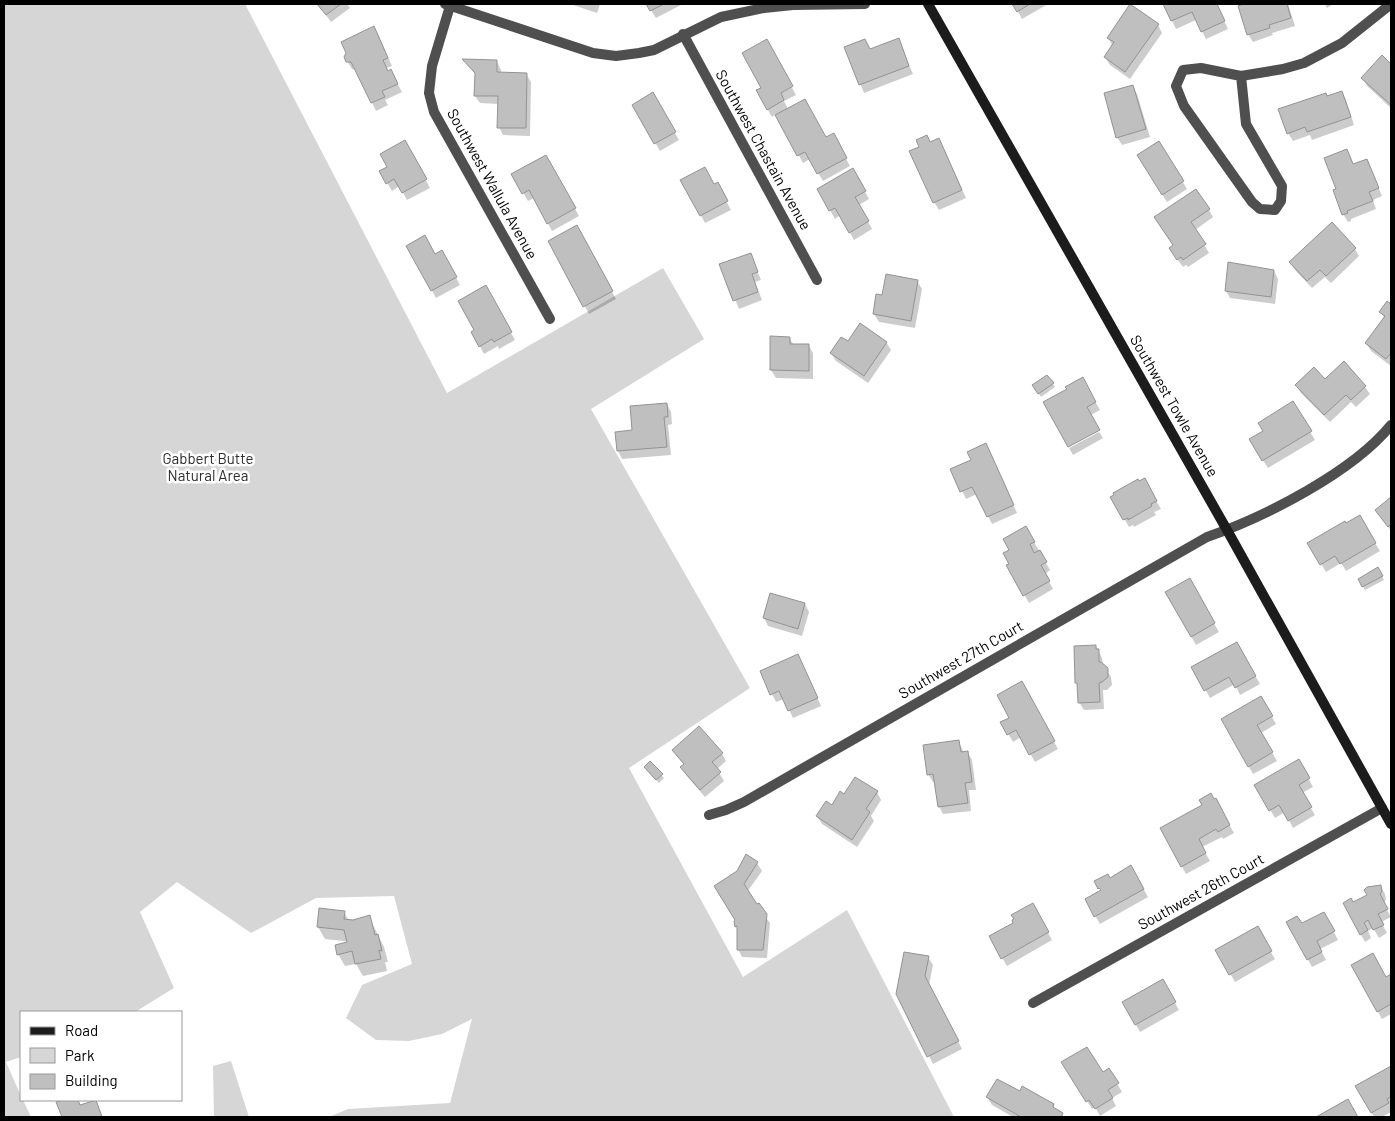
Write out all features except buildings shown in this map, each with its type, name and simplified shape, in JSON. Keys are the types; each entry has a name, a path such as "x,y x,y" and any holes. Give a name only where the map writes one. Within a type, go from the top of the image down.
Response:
{"main road":[{"name":"Southwest Towle Avenue","path":"928,4 1227,530 1391,824"}],"street":[{"path":"448,5 593,53 616,56 654,50 683,34 721,17 764,8 793,5 865,4"},
{"path":"1241,76 1246,124 1282,186 1281,201 1275,210 1260,209 1252,202 1184,106 1176,86 1183,70 1201,68 1241,76 1283,69 1324,54 1342,43 1391,4"},
{"name":"Southwest Wallula Avenue","path":"448,5 432,66 429,93 434,112 550,319"},
{"name":"Southwest Chastain Avenue","path":"683,34 817,280"},
{"name":"Southwest 27th Court","path":"709,815 744,802 1208,537 1268,511 1317,484 1346,466 1383,436 1391,425"},
{"name":"Southwest 26th Court","path":"1033,1003 1382,808"}],"green space":[{"name":"Gabbert Butte Natural Area","path":"4,4 245,4 447,393 663,268 704,339 591,409 750,688 629,768 743,977 847,910 954,1117 329,1117 348,1109 450,1103 472,1019 442,1034 409,1041 376,1040 346,1018 362,985 412,964 394,896 316,898 251,933 177,882 140,912 174,988 137,1011 20,1011 20,1057 6,1062 20,1094 20,1101 23,1101 31,1117 4,1117"},
{"path":"231,1061 249,1117 214,1117 213,1066"}]}
